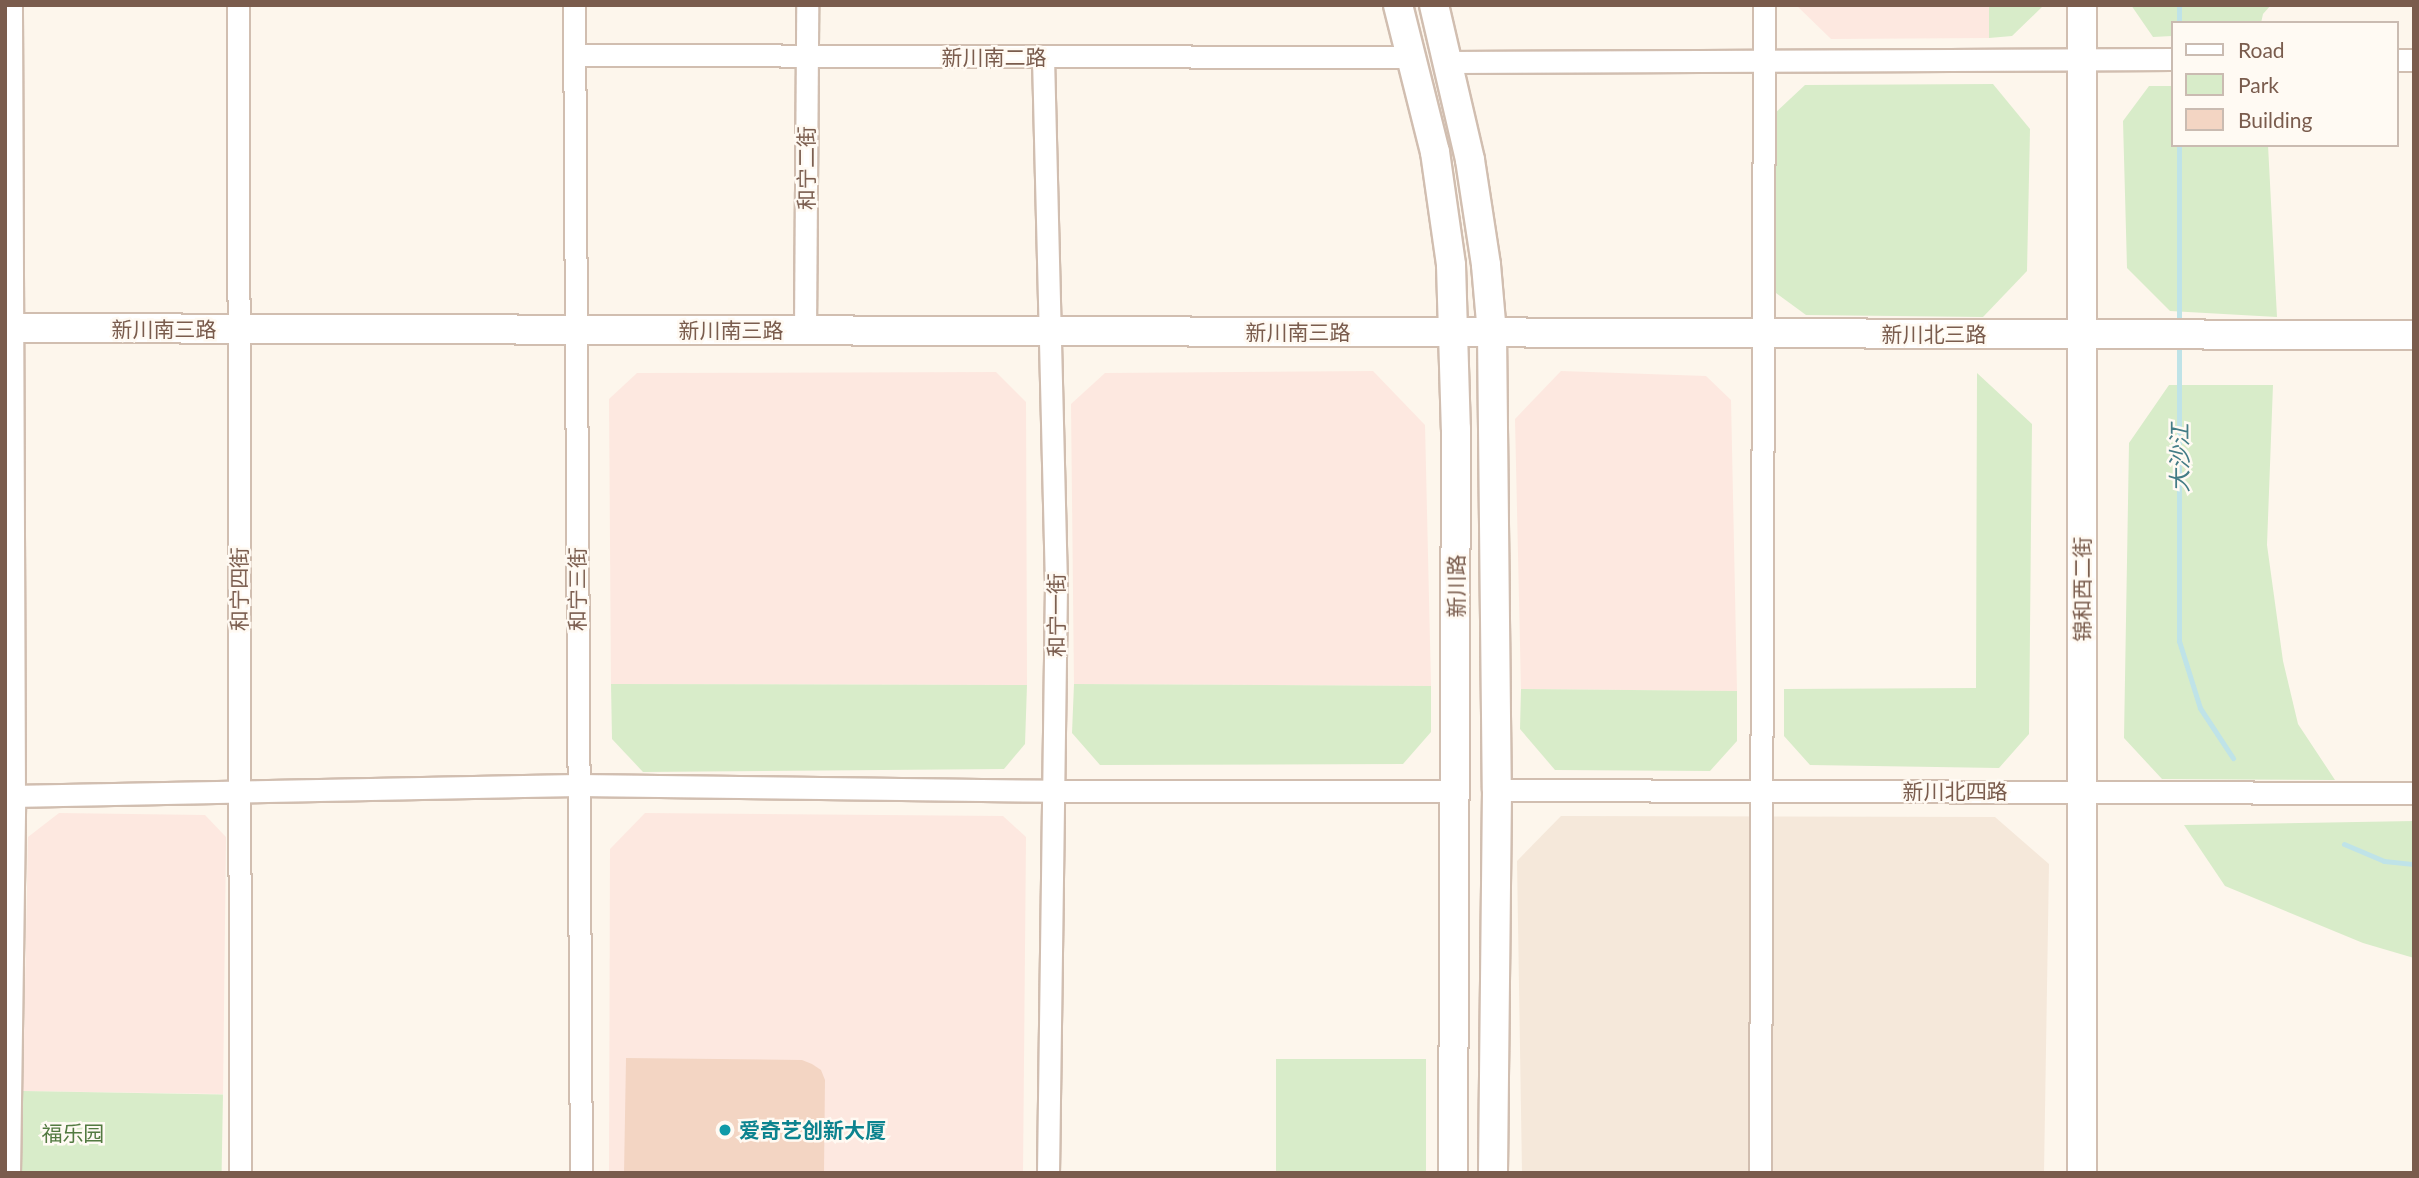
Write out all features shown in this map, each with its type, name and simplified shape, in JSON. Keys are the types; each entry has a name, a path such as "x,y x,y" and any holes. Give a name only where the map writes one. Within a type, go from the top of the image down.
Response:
{"street":[{"path":"6,1173 11,796 8,5"},
{"name":"和宁四街","path":"238,5 240,1173"},
{"name":"和宁三街","path":"574,5 581,1173"},
{"name":"和宁二街","path":"805,331 807,5"},
{"name":"新川路","path":"1398,5 1435,152 1451,265 1457,791 1454,1173"},
{"name":"新川路","path":"1434,5 1470,159 1486,265 1492,333 1496,790 1493,1173"},
{"path":"1760,1173 1764,5"},
{"name":"锦和西二街","path":"2082,5 2082,1173"},
{"name":"新川南二路","path":"574,55 807,58 1413,57"},
{"name":"和宁一街","path":"1043,57 1056,586 1056,791 1048,1173"},
{"path":"1449,62 2082,62 2170,59"},
{"name":"新川南三路","path":"9,328 1453,333"},
{"name":"新川北三路","path":"1453,333 2414,335"},
{"path":"11,796 578,785 1056,791 1457,791"},
{"name":"新川北四路","path":"1496,790 2414,793"}],"shaded area":[{"path":"1796,5 1989,5 1989,38 1831,39"},
{"path":"1373,371 1425,425 1431,686 1074,684 1071,404 1105,373"},
{"path":"1561,371 1706,376 1731,400 1737,691 1521,689 1515,419"},
{"path":"996,372 1026,402 1027,685 611,684 609,399 637,373"},
{"path":"59,813 205,815 226,837 223,1094 23,1091 28,837"},
{"path":"645,813 1003,816 1026,837 1023,1173 609,1173 610,849"},
{"path":"1561,816 1995,817 2049,864 2044,1173 1522,1173 1517,861"}],"green space":[{"path":"1989,5 2044,5 2012,36 1989,38"},
{"path":"2131,5 2271,5 2263,14 2261,21 2170,21 2170,36 2153,37"},
{"path":"1993,84 2030,129 2027,271 1983,317 1806,315 1772,290 1773,115 1805,85"},
{"path":"2149,86 2170,86 2170,147 2268,147 2277,317 2170,311 2127,268 2123,121"},
{"path":"1977,373 2032,424 2029,734 1999,768 1810,765 1784,736 1784,689 1976,688"},
{"path":"2169,385 2273,385 2267,545 2283,661 2298,724 2335,780 2162,779 2124,738 2129,443"},
{"path":"611,684 1027,685 1025,744 1004,769 643,772 612,739"},
{"path":"1074,684 1431,686 1431,732 1403,764 1100,765 1072,733"},
{"path":"1521,689 1737,691 1737,741 1710,771 1555,770 1520,729"},
{"path":"2414,821 2414,958 2363,943 2225,886 2184,825"},
{"path":"1276,1059 1426,1059 1426,1173 1276,1173"},
{"name":"福乐园","path":"23,1091 223,1094 222,1173 22,1173"}],"building":[{"name":"爱奇艺创新大厦","path":"626,1058 802,1060 812,1064 821,1070 825,1080 824,1173 624,1173"}],"waterway":[{"name":"大沙江","path":"2179,5 2179,21"},
{"name":"大沙江","path":"2179,147 2179,327"},
{"name":"大沙江","path":"2179,344 2179,641 2200,708 2233,758"},
{"path":"2344,844 2384,861 2414,864"}],"place":[{"name":"爱奇艺创新大厦","path":"725,1130"}]}
